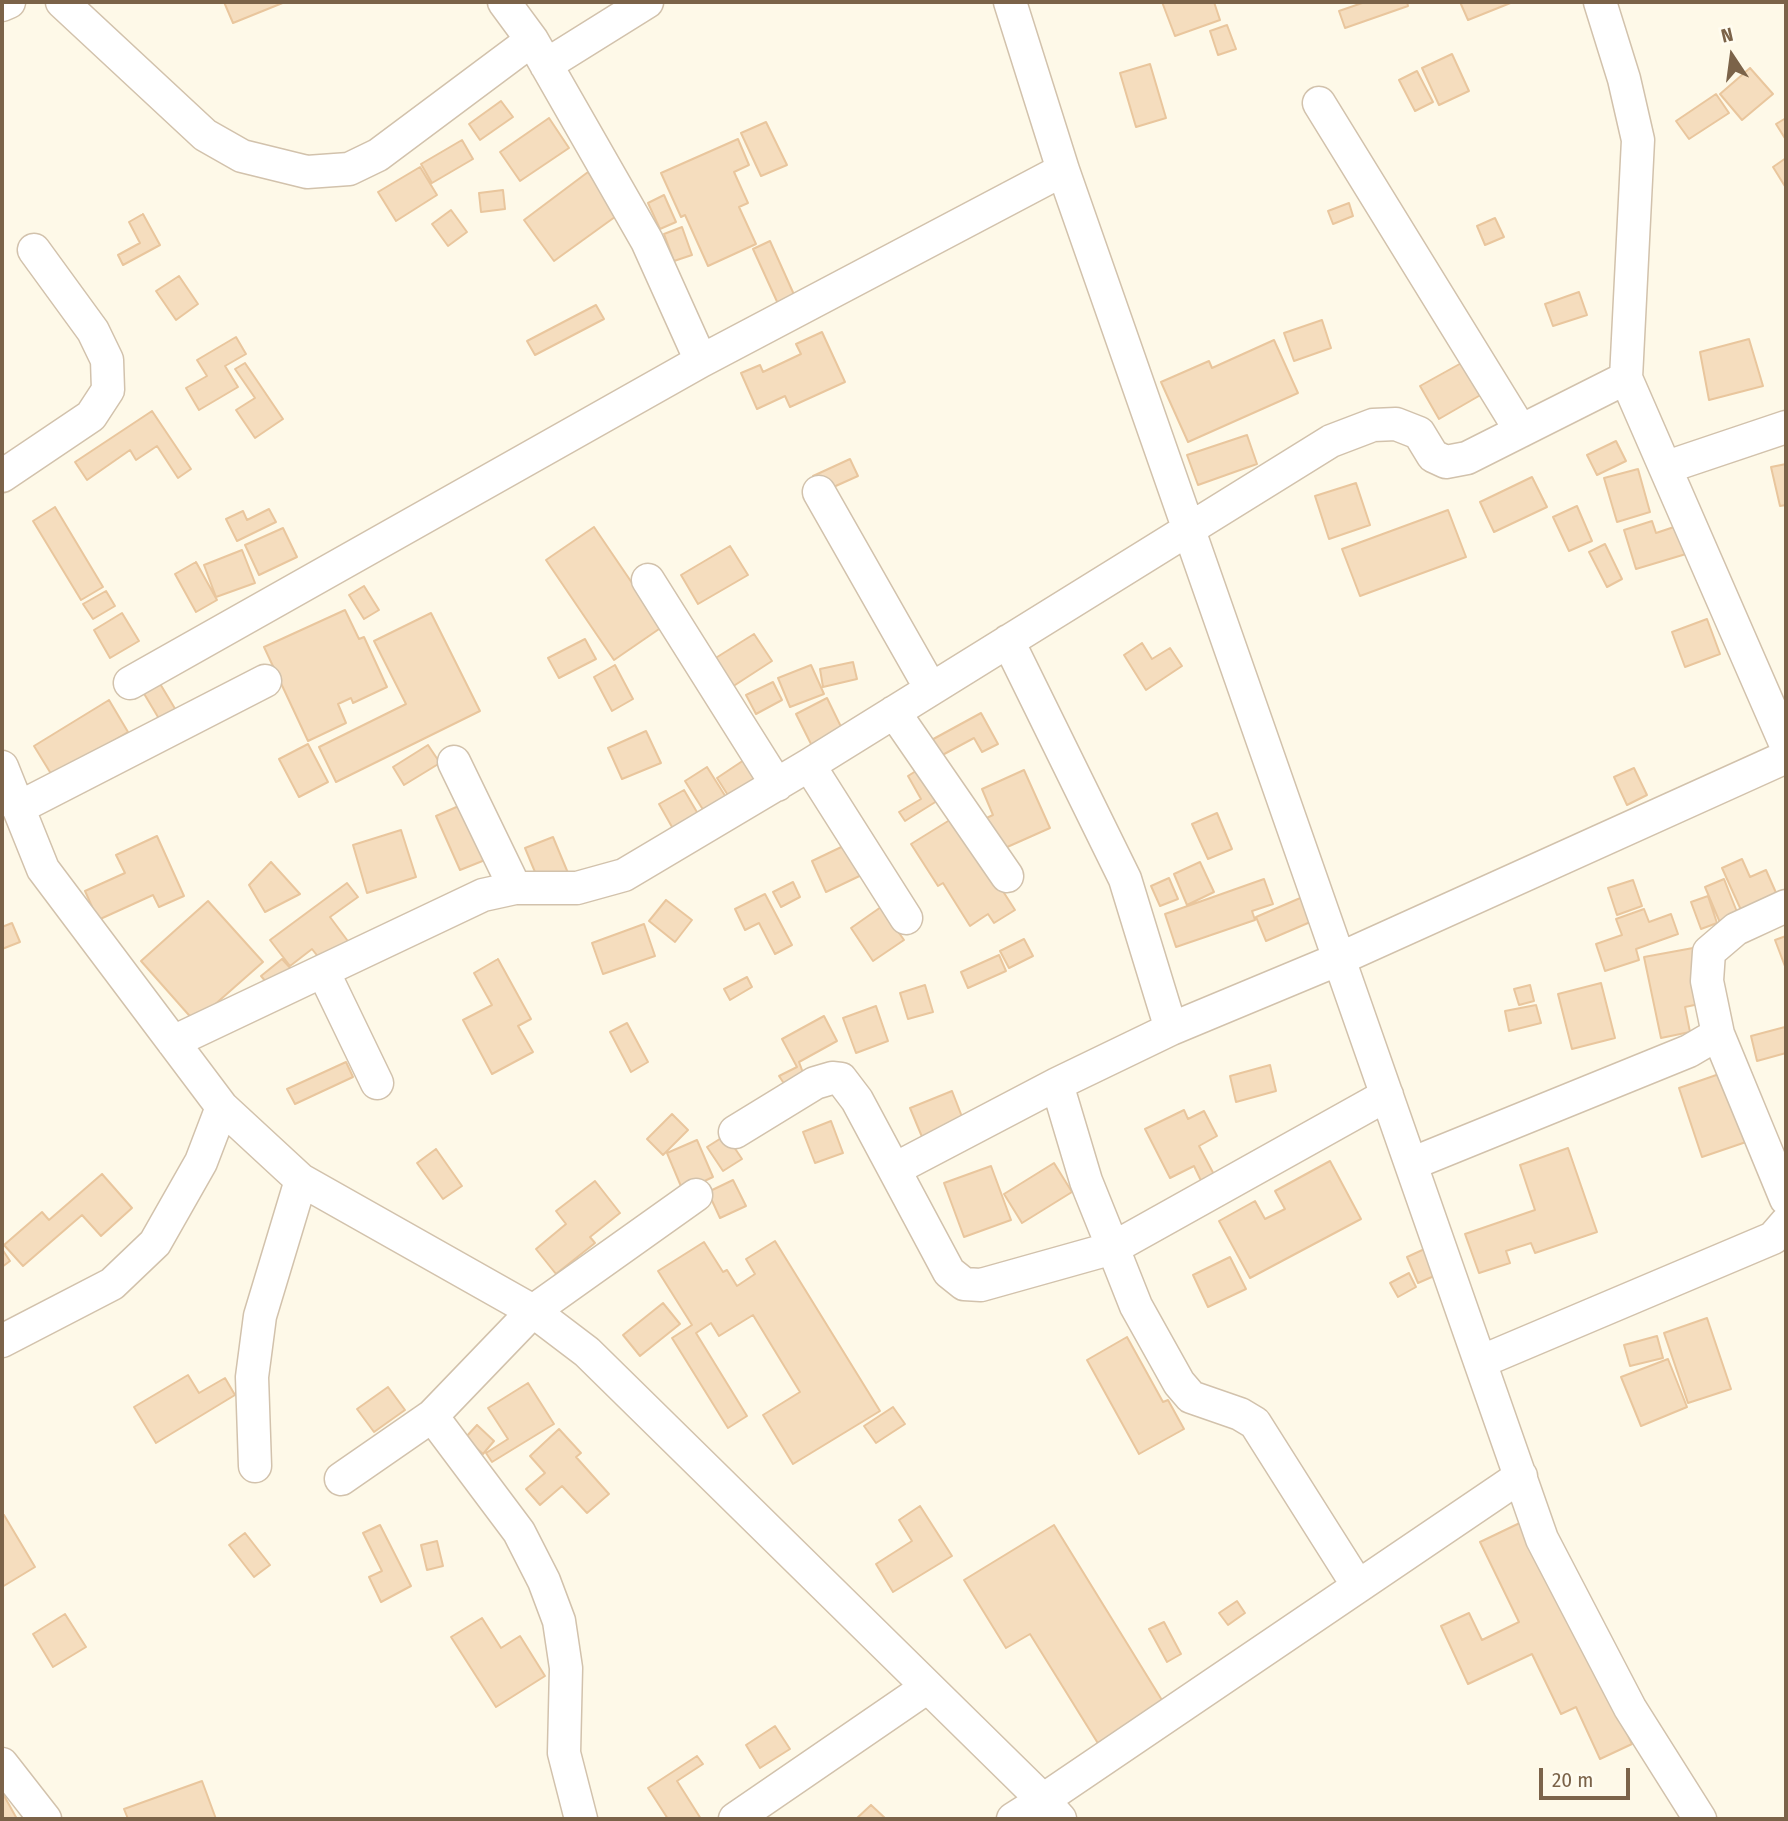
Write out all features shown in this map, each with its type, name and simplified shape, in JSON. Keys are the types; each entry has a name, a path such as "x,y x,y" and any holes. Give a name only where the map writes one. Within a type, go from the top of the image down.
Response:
{"street":[{"path":"2,5 9,2"},
{"path":"62,2 205,135 242,156 307,172 348,169 378,155 539,52 647,2"},
{"path":"504,2 539,52 647,241 701,361"},
{"path":"1010,2 1063,170 1542,1539 1564,1586 1630,1708 1700,1819"},
{"path":"1602,2 1638,140 1626,378 1786,745"},
{"path":"1319,103 1521,431"},
{"path":"130,683 701,361 1063,170"},
{"path":"2,476 91,416 108,390 107,360 93,331 34,250"},
{"path":"173,1042 483,895 515,888 577,888 624,876 777,785 1331,441 1373,425 1396,424 1419,433 1433,456 1446,462 1467,458 1626,378"},
{"path":"1667,467 1786,427"},
{"path":"819,492 931,689"},
{"path":"648,580 777,785"},
{"path":"1008,641 1125,879 1171,1029"},
{"path":"18,808 265,681"},
{"path":"894,712 1007,876"},
{"path":"895,1169 1057,1084 1171,1029 1339,959 1786,757"},
{"path":"454,762 515,888"},
{"path":"809,765 906,918"},
{"path":"2,767 43,869 222,1107 301,1180 533,1311 587,1352 1052,1810"},
{"path":"1786,905 1736,929 1709,952 1707,981 1718,1034 1786,1199"},
{"path":"323,971 377,1083"},
{"path":"1411,1164 1689,1051 1718,1034"},
{"path":"735,1132 815,1083 832,1078 841,1079 857,1100 949,1272 964,1284 981,1285 1113,1248 1387,1095"},
{"path":"1057,1084 1086,1181 1136,1306 1179,1383 1191,1397 1240,1414 1255,1423 1358,1586"},
{"path":"2,1341 46,1321 111,1284 155,1242 201,1162 222,1107"},
{"path":"255,1465 252,1377 260,1316 301,1180"},
{"path":"341,1479 432,1416 533,1311 696,1195"},
{"path":"1480,1362 1773,1238 1786,1223"},
{"path":"432,1416 519,1532 544,1581 559,1621 566,1668 564,1753 581,1819"},
{"path":"1013,1819 1052,1810 1358,1586 1521,1476"},
{"path":"736,1819 926,1688"},
{"path":"2,1764 45,1819"}],"building":[{"path":"224,2 285,2 233,23"},
{"path":"1162,2 1214,2 1220,20 1175,36"},
{"path":"1365,2 1407,2 1408,6 1345,28 1339,11"},
{"path":"1460,2 1513,2 1468,20"},
{"path":"1227,25 1236,49 1218,55 1210,31"},
{"path":"1452,54 1469,91 1439,105 1422,68"},
{"path":"1150,64 1166,118 1136,127 1120,73"},
{"path":"1750,68 1773,94 1742,120 1720,94"},
{"path":"1417,71 1433,102 1415,111 1399,80"},
{"path":"1716,94 1729,113 1689,139 1676,121"},
{"path":"501,101 513,117 480,140 469,124"},
{"path":"549,118 569,148 520,181 500,152"},
{"path":"1786,118 1786,140 1776,124"},
{"path":"766,122 787,165 761,176 741,133"},
{"path":"738,139 749,165 734,172 748,203 739,207 756,244 708,266 685,215 681,217 661,173"},
{"path":"462,140 473,159 432,183 421,164"},
{"path":"1786,158 1786,188 1773,167"},
{"path":"420,167 437,195 396,221 378,192"},
{"path":"588,172 619,214 554,261 524,220"},
{"path":"503,190 505,209 481,212 479,193"},
{"path":"664,195 676,222 660,229 648,203"},
{"path":"1349,203 1353,216 1333,224 1328,211"},
{"path":"451,210 467,232 448,246 432,224"},
{"path":"143,214 160,245 123,265 118,255 140,243 129,222"},
{"path":"1495,218 1504,237 1485,245 1477,226"},
{"path":"682,227 692,255 674,261 664,234"},
{"path":"770,241 796,299 779,306 753,249"},
{"path":"179,276 198,304 176,320 156,291"},
{"path":"1579,292 1587,315 1553,326 1545,304"},
{"path":"596,305 604,319 535,355 527,341"},
{"path":"1322,320 1331,348 1294,361 1284,333"},
{"path":"822,332 845,382 790,407 785,396 757,409 741,373 760,365 763,372 801,354 796,344"},
{"path":"236,337 246,354 225,366 238,387 199,410 186,388 207,376 197,360"},
{"path":"1749,339 1763,386 1709,400 1700,352"},
{"path":"1274,340 1298,393 1188,442 1161,382 1209,361 1212,368"},
{"path":"1465,361 1484,393 1439,419 1420,386"},
{"path":"245,363 283,419 255,438 236,410 255,398 235,369"},
{"path":"152,411 191,469 178,478 157,446 136,460 130,450 87,480 75,462"},
{"path":"1247,435 1257,464 1198,485 1187,455"},
{"path":"1616,441 1626,461 1597,475 1587,455"},
{"path":"850,459 858,476 820,493 813,476"},
{"path":"1786,464 1786,505 1780,506 1771,467"},
{"path":"1638,469 1650,512 1617,522 1604,478"},
{"path":"1532,477 1547,507 1494,532 1480,502"},
{"path":"1356,483 1370,525 1329,539 1315,496"},
{"path":"1577,506 1592,541 1569,551 1553,517"},
{"path":"55,507 103,587 81,600 33,521"},
{"path":"269,509 276,522 237,541 226,519 243,511 247,520"},
{"path":"1448,510 1466,557 1360,596 1342,549"},
{"path":"1652,521 1656,533 1677,526 1686,554 1636,569 1624,530"},
{"path":"594,527 662,627 614,660 546,560"},
{"path":"283,528 297,557 259,575 245,545"},
{"path":"1605,544 1622,579 1607,587 1589,552"},
{"path":"730,546 748,575 698,604 681,575"},
{"path":"242,550 255,583 216,597 204,565"},
{"path":"196,562 217,600 196,612 175,574"},
{"path":"364,586 379,610 364,619 349,595"},
{"path":"106,591 115,606 93,619 83,604"},
{"path":"345,610 359,639 364,637 387,687 353,703 351,698 338,704 346,723 308,741 264,647"},
{"path":"122,613 139,641 110,658 94,630"},
{"path":"431,613 480,711 336,782 319,747 406,704 374,641"},
{"path":"1707,619 1720,654 1685,667 1672,632"},
{"path":"754,634 772,661 732,687 714,659"},
{"path":"585,639 596,659 559,678 548,658"},
{"path":"1142,643 1152,659 1170,648 1182,666 1146,690 1124,655"},
{"path":"853,662 857,679 823,687 820,669"},
{"path":"615,665 633,699 612,711 594,677"},
{"path":"811,665 824,694 790,707 778,678"},
{"path":"159,682 177,712 161,722 143,692"},
{"path":"773,682 782,700 756,714 746,695"},
{"path":"827,698 846,737 815,752 796,714"},
{"path":"109,700 128,732 53,777 34,746"},
{"path":"981,713 998,744 982,752 974,738 935,759 926,743"},
{"path":"646,731 661,763 622,779 608,748"},
{"path":"308,744 328,782 299,797 279,759"},
{"path":"428,745 440,763 404,785 393,767"},
{"path":"747,758 762,781 731,800 717,778"},
{"path":"707,767 729,802 707,816 685,781"},
{"path":"1634,768 1647,795 1627,805 1614,777"},
{"path":"919,769 937,801 905,821 899,812 921,799 908,776"},
{"path":"1024,770 1050,828 996,852 982,820 993,815 982,789"},
{"path":"684,790 701,819 676,834 659,804"},
{"path":"461,805 485,860 460,870 436,816"},
{"path":"1217,813 1232,849 1208,859 1192,824"},
{"path":"953,818 965,832 1015,910 994,923 988,914 970,926 943,883 938,886 911,844"},
{"path":"401,830 416,877 367,893 353,845"},
{"path":"157,836 184,896 159,907 153,895 98,920 85,891 125,873 116,855"},
{"path":"553,837 568,873 540,884 525,848"},
{"path":"856,840 870,871 826,892 812,861"},
{"path":"1742,859 1750,877 1766,870 1777,895 1741,910 1722,868"},
{"path":"271,862 300,894 265,912 249,885"},
{"path":"1200,862 1214,892 1187,905 1174,874"},
{"path":"1169,878 1178,899 1160,906 1151,886"},
{"path":"1264,879 1273,904 1252,911 1255,920 1176,947 1165,914"},
{"path":"1724,879 1739,917 1721,925 1705,887"},
{"path":"1633,880 1642,906 1617,915 1608,888"},
{"path":"793,882 800,897 781,907 773,892"},
{"path":"347,883 358,897 330,917 350,944 323,963 312,949 290,966 270,940"},
{"path":"765,894 792,945 775,954 759,923 745,930 735,909"},
{"path":"1305,896 1315,920 1266,941 1256,917"},
{"path":"1708,896 1717,923 1701,929 1691,902"},
{"path":"666,900 692,920 675,942 649,921"},
{"path":"208,901 263,962 195,1022 141,961"},
{"path":"881,907 904,940 873,961 851,928"},
{"path":"1644,909 1649,922 1671,914 1678,934 1636,949 1639,960 1605,971 1596,944 1622,935 1616,919"},
{"path":"12,923 20,942 2,949 2,927"},
{"path":"644,924 655,956 603,974 592,943"},
{"path":"1786,936 1786,969 1775,940"},
{"path":"1024,939 1033,956 1009,968 1000,951"},
{"path":"1693,948 1704,1003 1685,1007 1690,1032 1661,1038 1644,957"},
{"path":"999,955 1006,971 968,988 961,972"},
{"path":"282,959 293,971 272,989 261,976"},
{"path":"498,959 531,1019 518,1026 533,1052 492,1074 463,1020 492,1005 474,973"},
{"path":"747,977 752,987 730,1000 724,989"},
{"path":"1601,983 1615,1038 1572,1049 1558,994"},
{"path":"925,985 933,1012 908,1019 900,993"},
{"path":"1530,985 1534,1001 1519,1005 1514,989"},
{"path":"1536,1005 1541,1023 1509,1031 1505,1011"},
{"path":"876,1006 888,1041 856,1053 843,1018"},
{"path":"824,1016 837,1041 799,1062 805,1078 787,1088 779,1076 797,1067 782,1039"},
{"path":"627,1023 648,1062 631,1072 610,1032"},
{"path":"1785,1027 1786,1053 1757,1061 1751,1036"},
{"path":"346,1062 353,1077 295,1104 287,1089"},
{"path":"1270,1065 1276,1091 1236,1102 1230,1076"},
{"path":"1725,1072 1749,1141 1702,1157 1679,1088"},
{"path":"952,1091 966,1127 925,1144 910,1108"},
{"path":"1184,1110 1188,1119 1204,1111 1217,1136 1199,1146 1218,1182 1205,1189 1194,1166 1170,1178 1145,1129"},
{"path":"672,1114 688,1130 663,1155 647,1139"},
{"path":"831,1121 843,1153 815,1163 803,1132"},
{"path":"726,1135 742,1159 723,1171 707,1147"},
{"path":"697,1140 713,1177 683,1191 667,1153"},
{"path":"1568,1148 1597,1232 1535,1253 1531,1243 1506,1251 1510,1263 1479,1273 1465,1234 1535,1210 1520,1165"},
{"path":"436,1149 462,1186 443,1199 417,1163"},
{"path":"1330,1161 1361,1219 1250,1278 1219,1221 1255,1201 1265,1219 1285,1209 1275,1191"},
{"path":"1054,1163 1072,1192 1022,1223 1004,1194"},
{"path":"991,1166 1011,1220 964,1237 944,1183"},
{"path":"102,1174 132,1208 101,1236 82,1215 23,1266 4,1245 42,1212 49,1220"},
{"path":"733,1180 746,1206 720,1218 708,1192"},
{"path":"595,1181 620,1213 590,1237 595,1243 556,1274 536,1249 566,1224 556,1211"},
{"path":"775,1241 880,1411 793,1464 763,1415 800,1392 753,1315 719,1336 711,1323 696,1333 747,1416 728,1428 672,1338 692,1325 658,1271 704,1242 723,1272 727,1270 737,1286 755,1274 746,1259"},
{"path":"1429,1247 1441,1273 1418,1283 1407,1257"},
{"path":"2,1249 10,1261 2,1267"},
{"path":"1230,1257 1246,1289 1208,1307 1193,1275"},
{"path":"1409,1273 1416,1287 1398,1297 1390,1283"},
{"path":"663,1303 680,1324 640,1356 623,1335"},
{"path":"1707,1318 1731,1389 1688,1403 1664,1333"},
{"path":"1657,1336 1663,1358 1630,1366 1624,1345"},
{"path":"1127,1337 1163,1402 1168,1400 1184,1429 1139,1454 1087,1360"},
{"path":"1668,1359 1687,1407 1641,1426 1621,1377"},
{"path":"188,1375 199,1393 225,1378 235,1395 156,1443 134,1407"},
{"path":"528,1383 554,1424 492,1462 486,1453 508,1439 488,1408"},
{"path":"388,1387 405,1410 374,1432 357,1409"},
{"path":"893,1407 905,1424 876,1443 864,1426"},
{"path":"477,1425 494,1441 483,1454 465,1438"},
{"path":"559,1429 581,1453 576,1457 609,1494 587,1513 562,1486 540,1505 526,1489 545,1473 530,1456"},
{"path":"920,1506 952,1556 893,1592 876,1564 912,1541 899,1520"},
{"path":"4,1515 35,1567 2,1587 2,1517"},
{"path":"1526,1520 1632,1744 1600,1759 1576,1707 1561,1714 1532,1654 1468,1684 1441,1626 1469,1613 1482,1640 1519,1622 1480,1542"},
{"path":"380,1525 411,1586 381,1602 369,1577 382,1571 363,1533"},
{"path":"1054,1525 1165,1705 1099,1745 1030,1634 1006,1648 964,1580"},
{"path":"245,1533 270,1565 254,1577 229,1545"},
{"path":"437,1541 443,1566 427,1570 421,1545"},
{"path":"1237,1601 1245,1613 1228,1625 1219,1613"},
{"path":"65,1614 86,1647 53,1667 33,1634"},
{"path":"482,1618 501,1648 520,1636 545,1676 496,1707 451,1637"},
{"path":"1164,1622 1181,1654 1167,1662 1149,1629"},
{"path":"775,1726 790,1749 760,1768 746,1745"},
{"path":"697,1756 703,1764 677,1781 701,1819 668,1819 648,1788"},
{"path":"202,1781 216,1819 128,1819 124,1809"},
{"path":"2,1792 17,1819 2,1819"},
{"path":"871,1805 886,1819 856,1819"}]}
